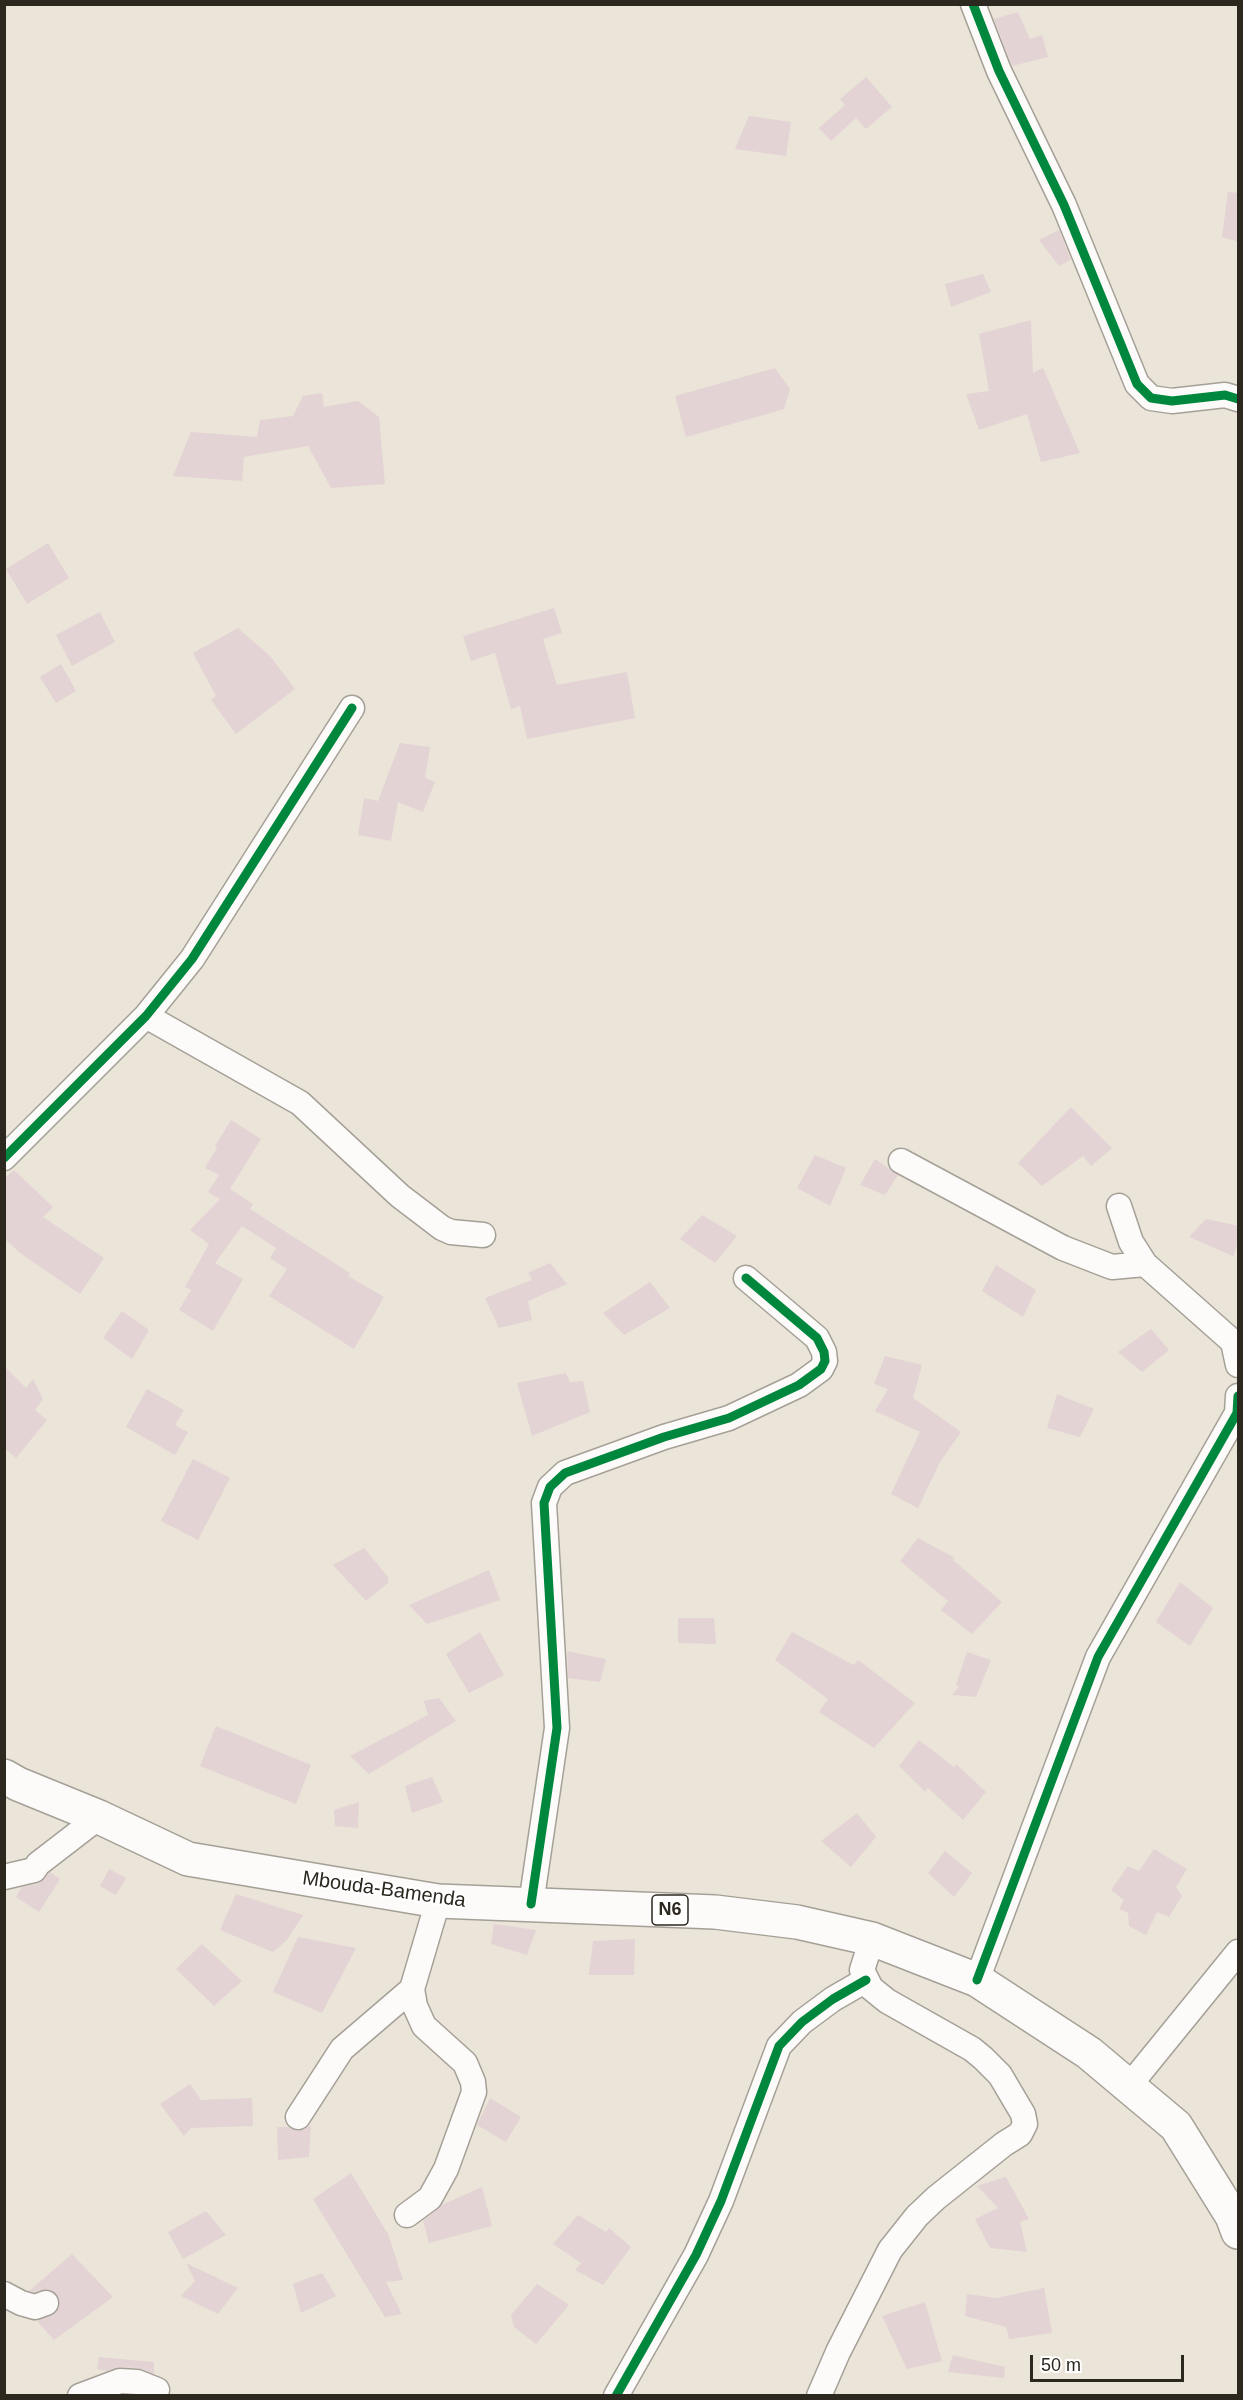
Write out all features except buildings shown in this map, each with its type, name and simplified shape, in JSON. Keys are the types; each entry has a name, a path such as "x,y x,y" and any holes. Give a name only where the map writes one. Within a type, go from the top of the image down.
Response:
{"highway":[{"name":"Mbouda-Bamenda","path":"4,1776 188,1859 438,1901 715,1912 796,1922 872,1939 977,1980 1089,2053 1176,2126 1232,2216 1239,2232"}],"street":[{"path":"973,4 999,71 1064,205 1137,384 1151,398 1172,401 1225,395 1239,399"},
{"path":"4,1158 146,1016 192,959 352,708"},
{"path":"146,1016 300,1102 400,1196 442,1228 451,1232 483,1235"},
{"path":"901,1161 1063,1248 1112,1267 1145,1264"},
{"path":"1119,1206 1131,1242 1145,1264 1233,1342 1239,1365"},
{"path":"531,1904 557,1728 544,1503 550,1487 565,1473 664,1437 729,1418 799,1385 821,1369 825,1361 824,1352 817,1338 746,1278"},
{"path":"977,1980 1098,1658 1238,1407"},
{"path":"4,1877 34,1870 38,1864 99,1817"},
{"path":"407,2215 430,2198 446,2169 474,2092 473,2082 465,2064 424,2026 415,2006 412,1989 438,1901"},
{"path":"819,2396 838,2352 890,2250 917,2216 936,2198 1020,2134 1025,2124 1023,2114 1000,2075 983,2058 972,2049 887,2001 872,1988 862,1970 872,1939"},
{"path":"1129,2086 1239,1952"},
{"path":"616,2396 696,2255 720,2201 779,2046 802,2022 833,1999 866,1980"},
{"path":"298,2117 342,2049 412,1989"},
{"path":"4,2294 35,2307 46,2303"},
{"path":"80,2396 120,2381 137,2382 158,2390"}],"cycle path":[{"path":"973,4 999,71 1064,205 1137,384 1151,398 1172,401 1225,395 1238,399"},
{"path":"4,1158 146,1016 192,959 352,708"},
{"path":"531,1904 557,1728 544,1503 550,1487 565,1473 664,1437 729,1418 799,1385 821,1369 825,1361 824,1352 817,1338 746,1278"},
{"path":"977,1980 1098,1657 1237,1413 1238,1396"},
{"path":"616,2396 696,2255 721,2201 779,2046 802,2022 833,1999 866,1980"}]}
